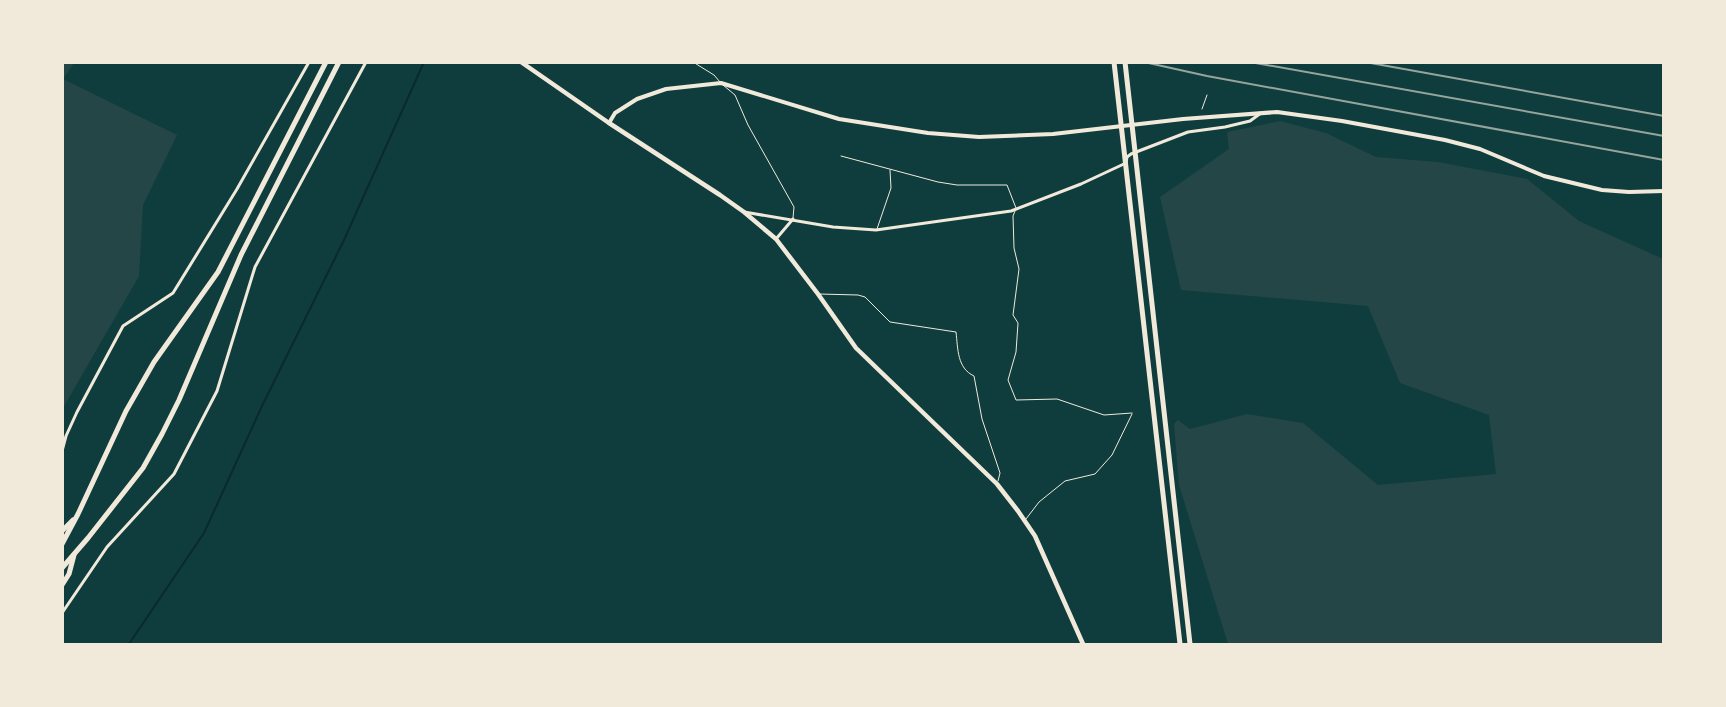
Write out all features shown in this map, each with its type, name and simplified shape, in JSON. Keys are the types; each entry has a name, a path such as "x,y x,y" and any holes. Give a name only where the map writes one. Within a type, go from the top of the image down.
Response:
{"highway":[{"path":"62,544 126,411 154,362 218,272 326,62"},
{"path":"62,568 143,468 162,434 179,400 241,255 339,62"},
{"path":"1114,62 1180,644"},
{"path":"1125,62 1190,644"},
{"path":"62,531 78,514"},
{"path":"62,585 69,574 74,554"}],"main road":[{"path":"521,62 744,212 776,239 856,348 997,484 1035,536 1083,644"}],"street":[{"path":"62,451 66,436 77,412 123,326 173,293 237,189 309,62"},
{"path":"62,613 107,547 174,474 217,392 254,268 366,62"},
{"path":"609,123 615,113 637,100 666,88 720,83 839,119 928,133 979,137 1053,134 1183,119 1277,112 1342,121 1445,140 1480,149 1544,176 1602,190 1629,192 1664,191"},
{"path":"744,212 833,227 876,230 1010,211 1081,184 1126,163 1127,157 1147,147 1188,132 1226,127 1250,121 1262,113"},
{"path":"776,239 793,219"}],"lane":[{"path":"693,62 714,75 720,83 735,95 762,150 794,206 793,219"},
{"path":"1202,109 1207,95"},
{"path":"841,156 938,182 957,185 1007,185 1016,209 1013,216 1014,239 1019,268 1013,315 1018,323 1016,352 1008,380 1016,400 1057,400 1104,415 1132,413 1112,456 1095,474 1065,481 1039,502 1024,521"},
{"path":"876,230 891,188 890,170"},
{"path":"818,294 858,295 865,297 890,322 956,332 960,360 965,372 974,376 982,419 1000,473 997,484"}],"shaded area":[{"path":"62,63 74,63 63,79 177,135 143,205 139,276 63,408"},
{"path":"1280,121 1326,133 1376,157 1438,162 1527,179 1579,221 1663,259 1663,644 1228,644 1179,485 1174,424 1178,420 1190,429 1247,414 1303,423 1378,485 1496,474 1489,415 1400,383 1368,306 1181,290 1160,197 1229,149 1227,132"}],"waterway":[{"path":"129,644 204,533 262,406 344,240 424,62"}],"railway":[{"path":"1144,62 1207,76 1664,160"},
{"path":"1250,62 1664,136"},
{"path":"1365,62 1664,116"}]}
